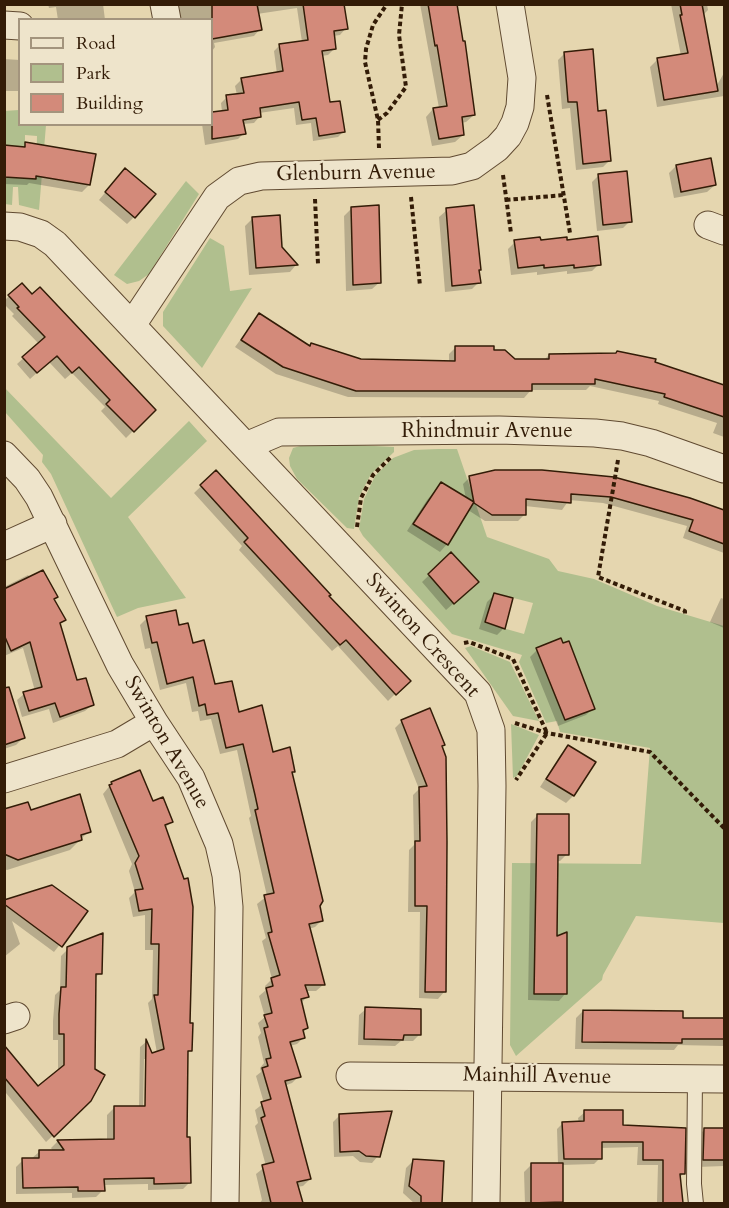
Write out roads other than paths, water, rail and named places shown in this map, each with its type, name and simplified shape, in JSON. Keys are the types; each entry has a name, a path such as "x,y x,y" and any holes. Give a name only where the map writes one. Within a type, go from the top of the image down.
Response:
{"street":[{"name":"Glenburn Avenue","path":"132,325 217,197 239,181 250,178 314,174 452,171 472,166 492,151 508,136 520,107 522,78 510,4"},
{"name":"Swinton Crescent","path":"4,226 20,227 41,234 55,244 478,693 490,730 492,786 486,1203"},
{"name":"Rhindmuir Avenue","path":"246,446 279,432 510,430 595,433 651,443 724,469"},
{"name":"Swinton Avenue","path":"4,455 27,479 54,524 120,665 191,778 219,844 226,875 229,907 225,1203"},
{"path":"4,546 54,524"},
{"path":"4,778 117,744 154,722"},
{"name":"Mainhill Avenue","path":"350,1076 724,1078"}],"lane":[{"path":"695,1078 693,1184 696,1203"}]}
